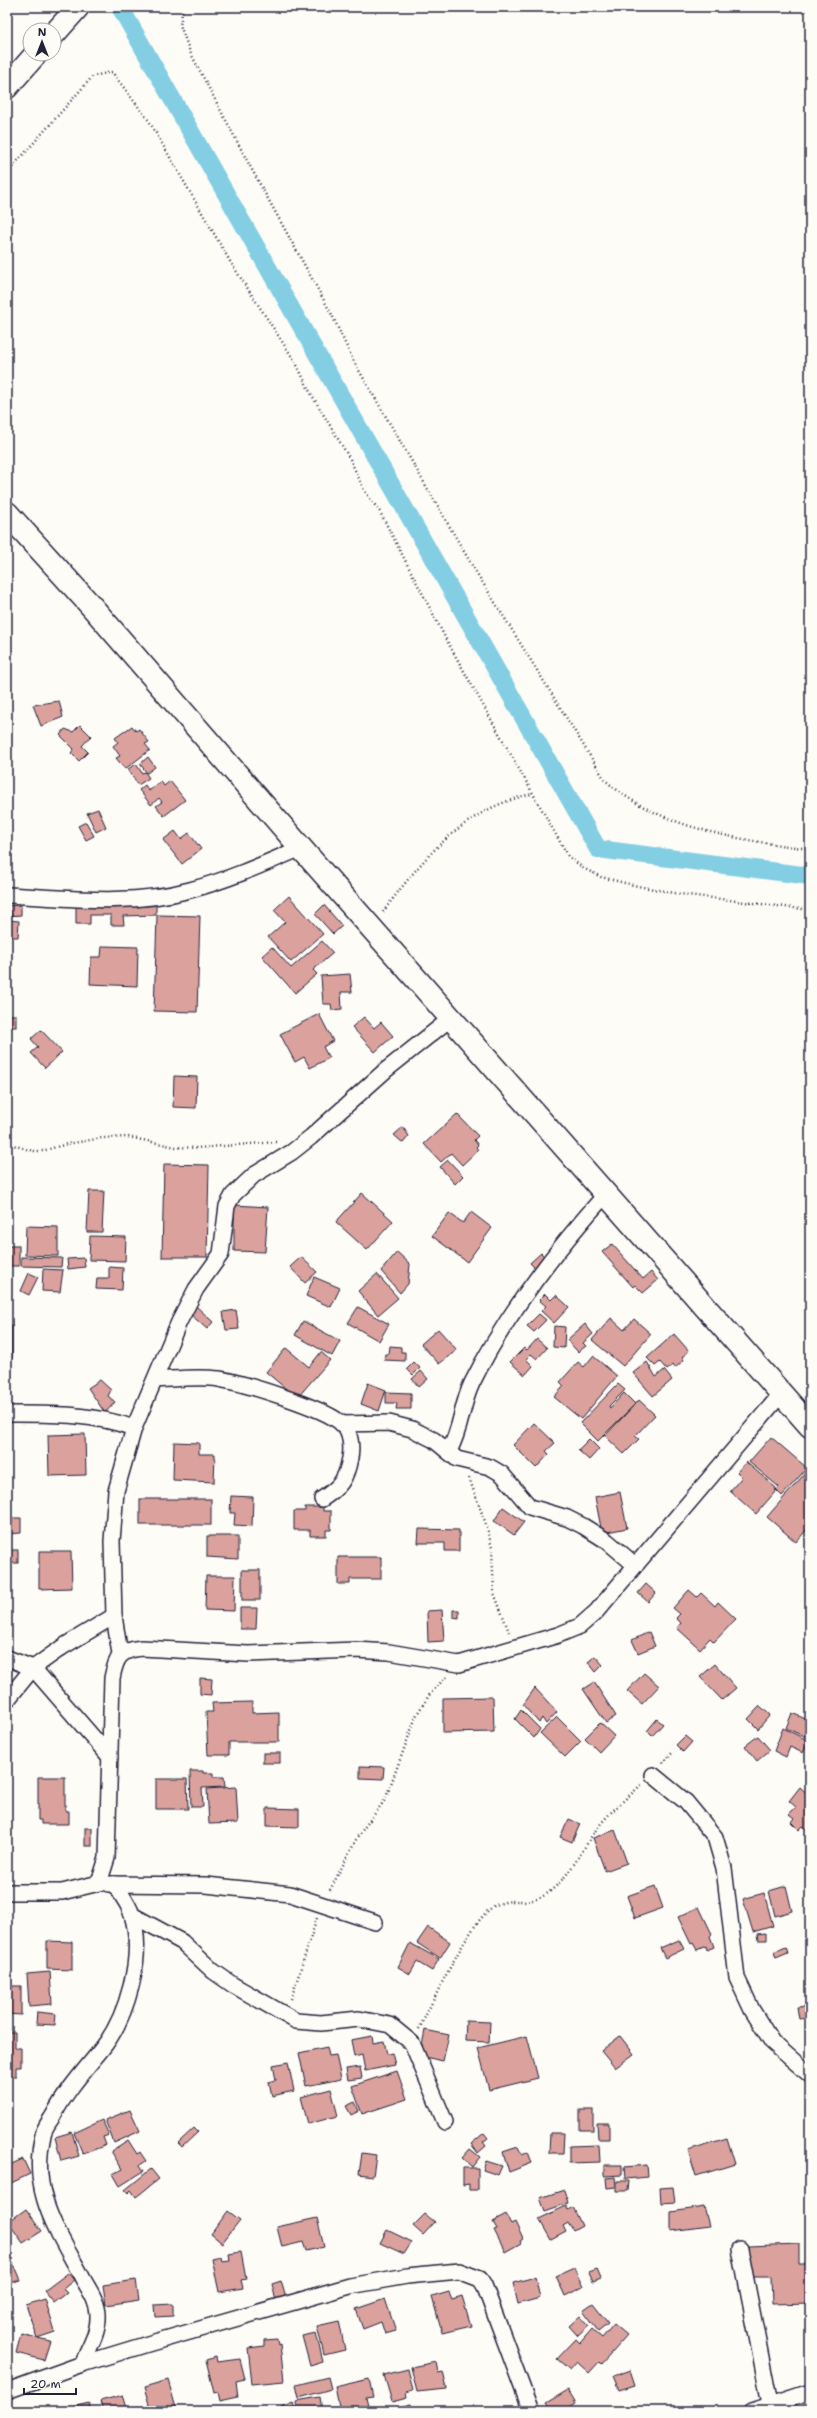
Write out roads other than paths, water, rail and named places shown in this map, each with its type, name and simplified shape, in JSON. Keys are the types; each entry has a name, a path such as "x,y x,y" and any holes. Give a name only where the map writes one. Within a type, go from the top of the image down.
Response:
{"main road":[{"path":"62,25 78,7"},
{"path":"7,87 29,62"},
{"path":"7,513 93,608 605,1196 810,1426"}],"street":[{"path":"7,895 139,899 189,891 243,874 301,848"},
{"path":"120,1654 114,1616 112,1541 116,1491 134,1428 189,1302 221,1254 227,1206 233,1195 254,1175 292,1152 311,1137 386,1070 450,1019"},
{"path":"453,1455 462,1422 467,1394 497,1340 564,1240 605,1196"},
{"path":"155,1380 219,1379 254,1386 327,1414 342,1424 349,1435 351,1452 347,1474 337,1489 322,1499"},
{"path":"99,1884 107,1858 112,1678 114,1665 120,1654 130,1649 142,1648 248,1654 356,1650 389,1652 459,1664 516,1649 580,1626 596,1612 781,1394"},
{"path":"7,1414 84,1416 109,1419 134,1428"},
{"path":"342,1424 389,1423 412,1429 434,1440 453,1455 490,1467 502,1474 530,1507 567,1518 583,1526 607,1541 635,1565"},
{"path":"7,1700 33,1668 114,1616"},
{"path":"7,1658 33,1668 110,1757"},
{"path":"653,1775 686,1802 715,1837 724,1868 737,1978 752,2010 772,2042 810,2075"},
{"path":"7,1892 62,1892 99,1884 206,1886 290,1894 375,1922"},
{"path":"82,2364 94,2337 98,2319 96,2304 60,2239 38,2174 39,2153 43,2132 66,2092 101,2050 121,2017 134,1969 135,1932 132,1915 114,1884"},
{"path":"132,1915 182,1942 213,1971 284,2016 307,2023 340,2019 374,2020 390,2025 412,2043 445,2122"},
{"path":"740,2250 770,2404"},
{"path":"7,2391 82,2364 350,2286 415,2275 459,2271 480,2279 484,2286 531,2411"},
{"path":"752,2411 810,2392"}],"waterway":[{"path":"120,7 598,849 810,876"}]}
